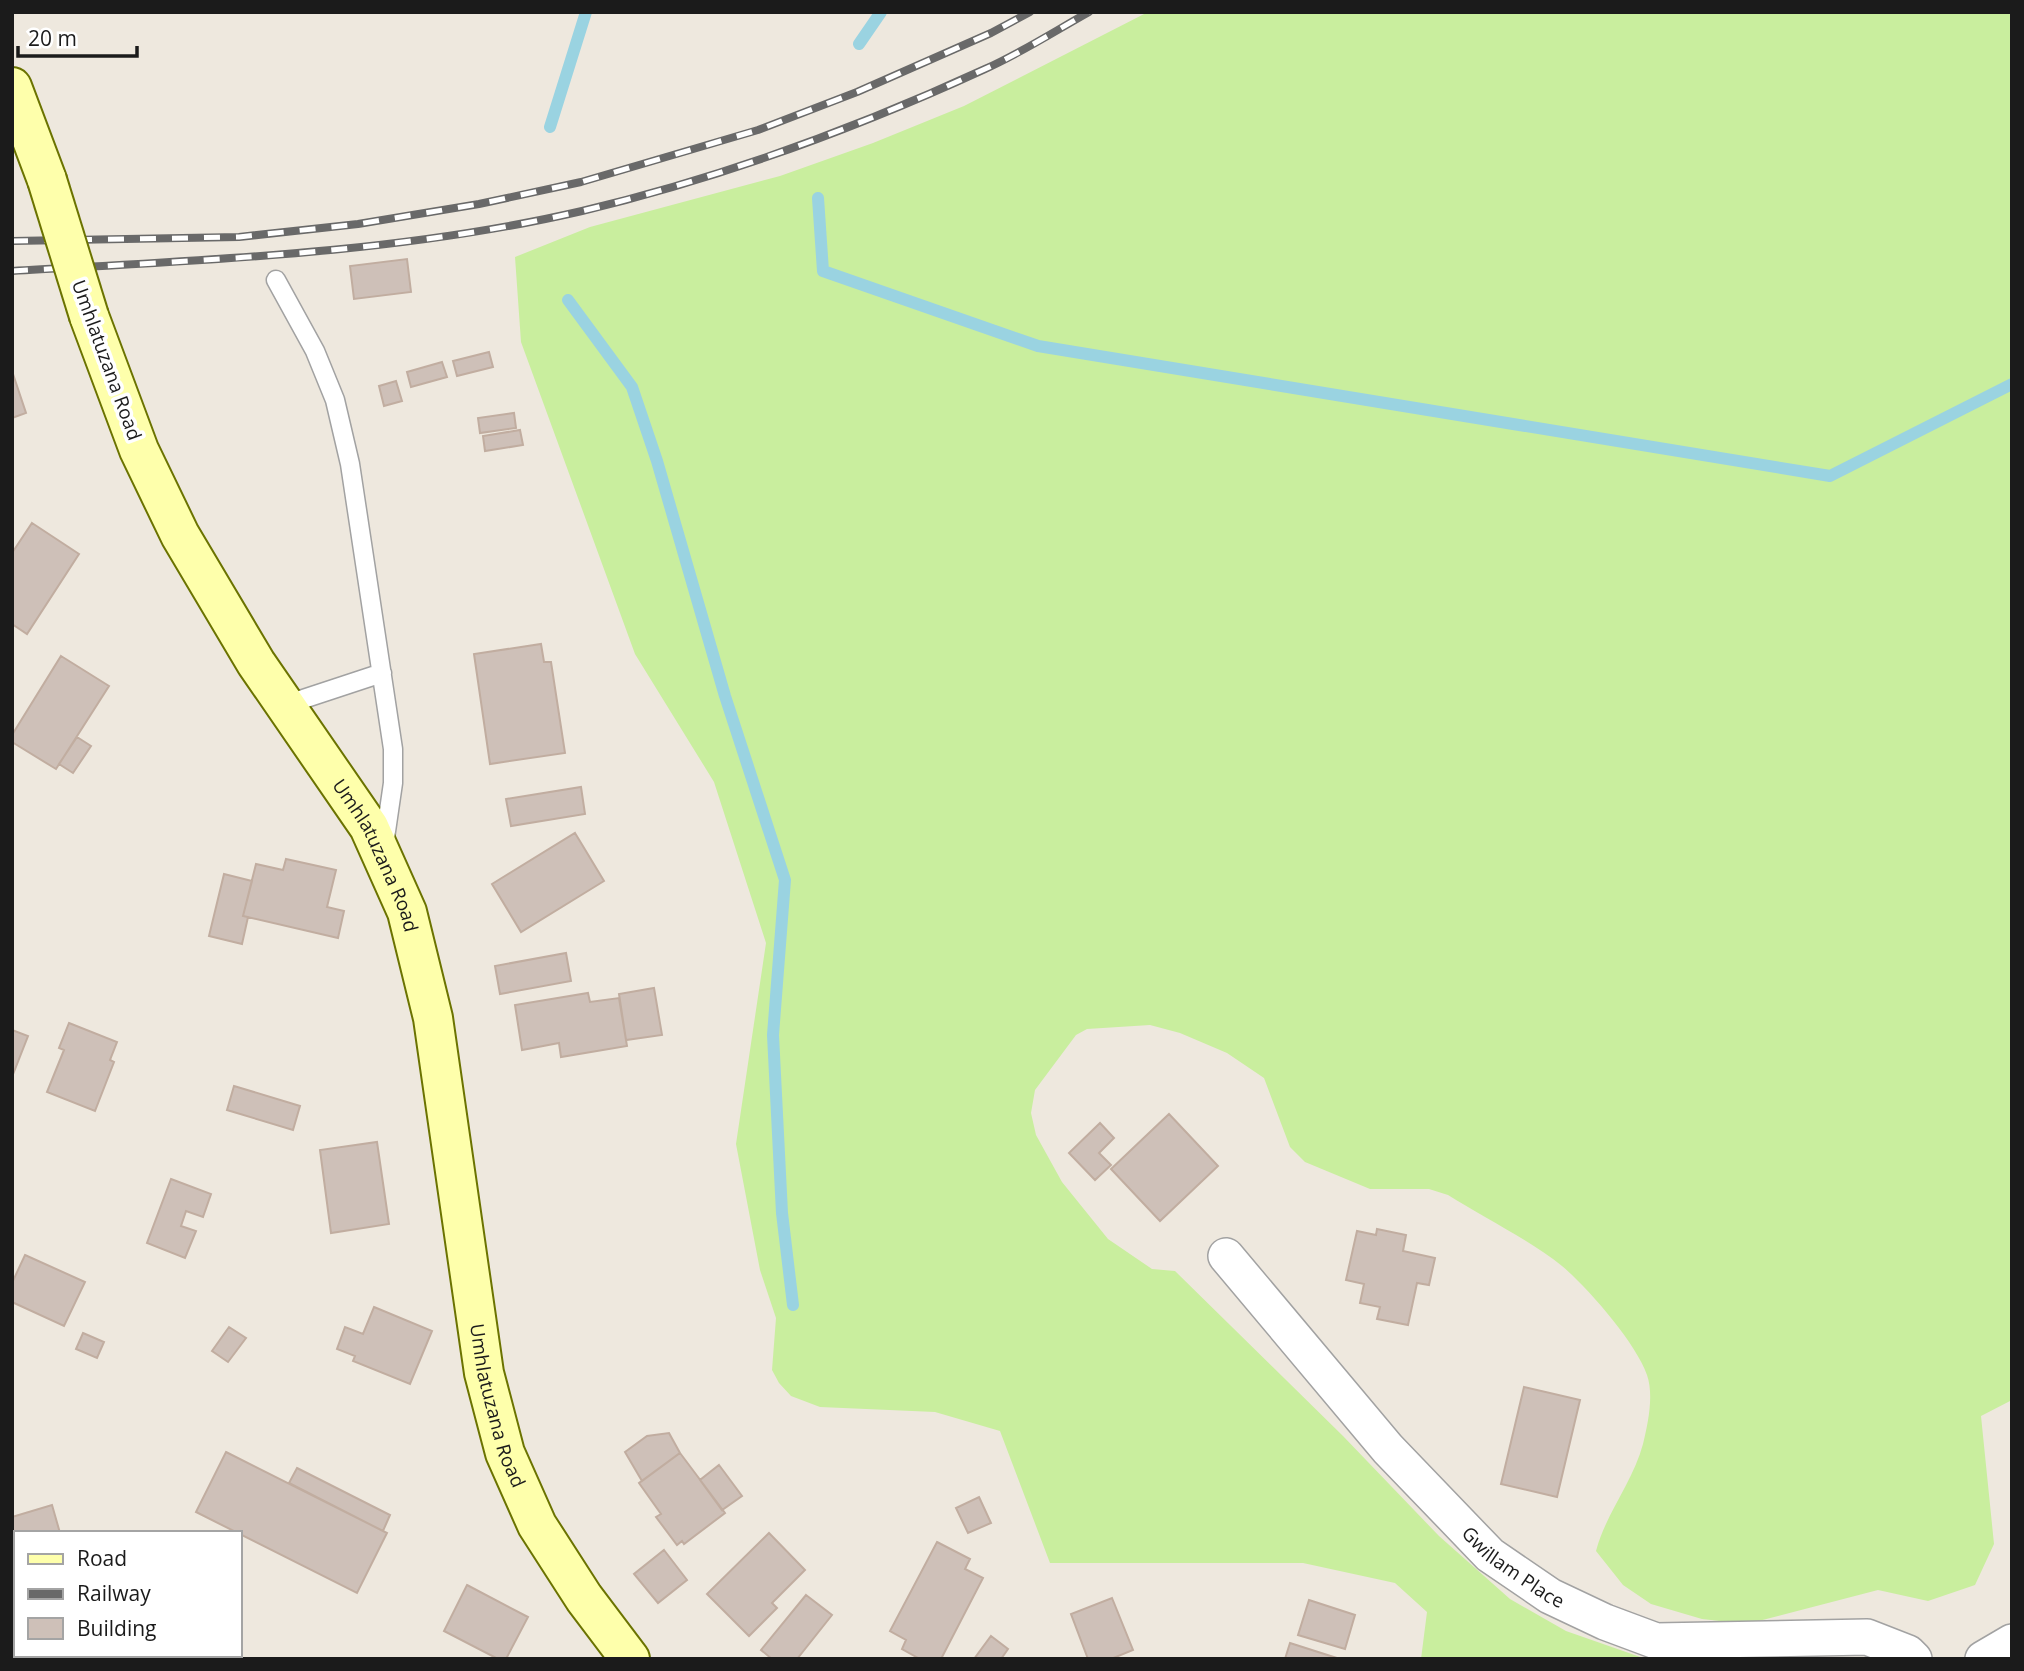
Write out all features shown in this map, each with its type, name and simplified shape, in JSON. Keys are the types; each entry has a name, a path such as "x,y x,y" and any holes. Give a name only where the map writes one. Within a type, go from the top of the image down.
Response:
{"street":[{"name":"Umhlatuzana Road","path":"12,87 47,180 89,316 139,450 180,535 285,705 369,827 407,912 433,1018 484,1373 505,1453 537,1525 630,1659"},
{"name":"Gwillam Place","path":"1226,1256 1397,1459 1490,1555 1550,1596 1605,1622 1656,1641 1867,1637 1908,1653 1914,1659"},
{"path":"1983,1659 2012,1642"}],"lane":[{"path":"276,280 315,351 335,400 350,464 393,749 393,783 382,856"},
{"path":"285,705 382,673"}],"green space":[{"path":"1148,12 2012,12 2012,1400 1981,1416 1994,1544 1975,1585 1928,1601 1878,1590 1747,1624 1702,1619 1651,1604 1623,1585 1596,1551 1606,1524 1639,1458 1648,1419 1650,1391 1641,1362 1610,1317 1562,1266 1522,1238 1448,1195 1429,1189 1370,1189 1305,1162 1290,1147 1264,1078 1227,1053 1180,1033 1150,1025 1087,1029 1076,1035 1035,1090 1031,1113 1036,1135 1062,1182 1108,1239 1152,1269 1175,1271 1343,1436 1439,1536 1510,1599 1566,1631 1646,1659 1421,1659 1427,1612 1395,1583 1303,1563 1050,1563 1000,1431 935,1412 820,1407 791,1396 772,1370 776,1318 760,1270 736,1144 766,943 714,782 635,654 521,342 515,257 590,227 780,176 873,143 964,106"}],"building":[{"path":"407,259 411,292 354,299 350,266"},
{"path":"489,352 493,367 457,376 453,361"},
{"path":"442,362 447,377 411,387 407,372"},
{"path":"12,371 26,413 12,418"},
{"path":"396,381 402,401 384,406 379,386"},
{"path":"514,413 516,428 480,433 478,418"},
{"path":"520,430 523,445 485,451 483,436"},
{"path":"32,523 79,554 27,634 12,624 12,553"},
{"path":"541,644 544,662 551,662 565,753 490,764 474,654"},
{"path":"61,656 109,686 56,769 12,742 12,735"},
{"path":"77,737 91,746 73,773 59,764"},
{"path":"581,787 585,814 511,826 506,799"},
{"path":"575,833 604,881 521,932 492,884"},
{"path":"286,859 336,870 327,907 344,911 338,938 243,916 256,864 283,870"},
{"path":"224,874 252,881 243,916 248,917 242,944 209,936"},
{"path":"566,953 571,981 500,994 495,966"},
{"path":"654,988 662,1035 626,1040 619,994"},
{"path":"588,993 590,1002 619,998 627,1046 561,1057 559,1043 522,1050 515,1005"},
{"path":"69,1023 117,1042 110,1060 114,1062 95,1111 47,1092 64,1050 59,1048"},
{"path":"12,1030 28,1036 12,1077"},
{"path":"234,1086 300,1106 293,1130 227,1110"},
{"path":"1169,1114 1218,1166 1160,1221 1111,1169"},
{"path":"1100,1123 1114,1138 1099,1153 1111,1165 1095,1180 1069,1153"},
{"path":"377,1142 389,1224 331,1233 320,1150"},
{"path":"171,1179 211,1194 203,1217 186,1211 181,1226 196,1231 185,1258 147,1243"},
{"path":"1377,1229 1406,1235 1403,1251 1435,1258 1429,1285 1417,1283 1408,1325 1377,1319 1380,1307 1360,1303 1364,1284 1346,1280 1357,1231 1376,1235"},
{"path":"25,1255 85,1282 64,1326 12,1302 12,1283"},
{"path":"374,1307 432,1331 410,1384 353,1361 355,1356 337,1349 345,1327 363,1334"},
{"path":"229,1327 246,1338 228,1362 212,1351"},
{"path":"83,1333 104,1342 97,1358 76,1349"},
{"path":"1524,1387 1580,1400 1557,1497 1501,1484"},
{"path":"669,1433 680,1453 642,1481 625,1452 647,1436"},
{"path":"226,1452 387,1533 357,1593 242,1535 242,1531 234,1531 196,1512"},
{"path":"680,1453 725,1513 684,1544 682,1541 677,1545 656,1517 661,1514 639,1483"},
{"path":"719,1465 742,1496 722,1510 700,1480"},
{"path":"297,1468 390,1515 383,1531 289,1483"},
{"path":"979,1497 991,1523 968,1533 956,1508"},
{"path":"52,1505 59,1531 14,1531 12,1571 12,1517"},
{"path":"769,1533 805,1570 772,1603 777,1608 749,1636 707,1594"},
{"path":"937,1542 970,1559 965,1569 983,1578 941,1659 920,1659 902,1649 906,1640 890,1631"},
{"path":"664,1550 687,1580 658,1603 634,1574"},
{"path":"467,1585 528,1617 506,1659 498,1659 444,1631"},
{"path":"806,1595 832,1615 797,1659 772,1659 761,1650"},
{"path":"1112,1598 1133,1650 1111,1659 1088,1659 1071,1614"},
{"path":"1309,1600 1355,1615 1345,1649 1298,1635"},
{"path":"14,1630 14,1657 58,1657 12,1659"},
{"path":"991,1636 1008,1649 1001,1659 974,1659"},
{"path":"1290,1643 1340,1659 1285,1659"},
{"path":"130,1657 154,1657 152,1659"},
{"path":"186,1657 224,1657 222,1659"}],"waterway":[{"path":"550,127 586,12"},
{"path":"859,44 881,12"},
{"path":"818,198 823,271 1038,346 1830,476 2012,384"},
{"path":"568,300 632,387 657,461 725,696 785,880 773,1035 782,1213 793,1305"}],"railway":[{"path":"12,241 239,237 358,224 479,204 581,182 758,130 857,92 991,33 1030,12"},
{"path":"12,271 227,259 370,246 441,237 582,211 685,183 838,131 998,63 1089,12"}]}
